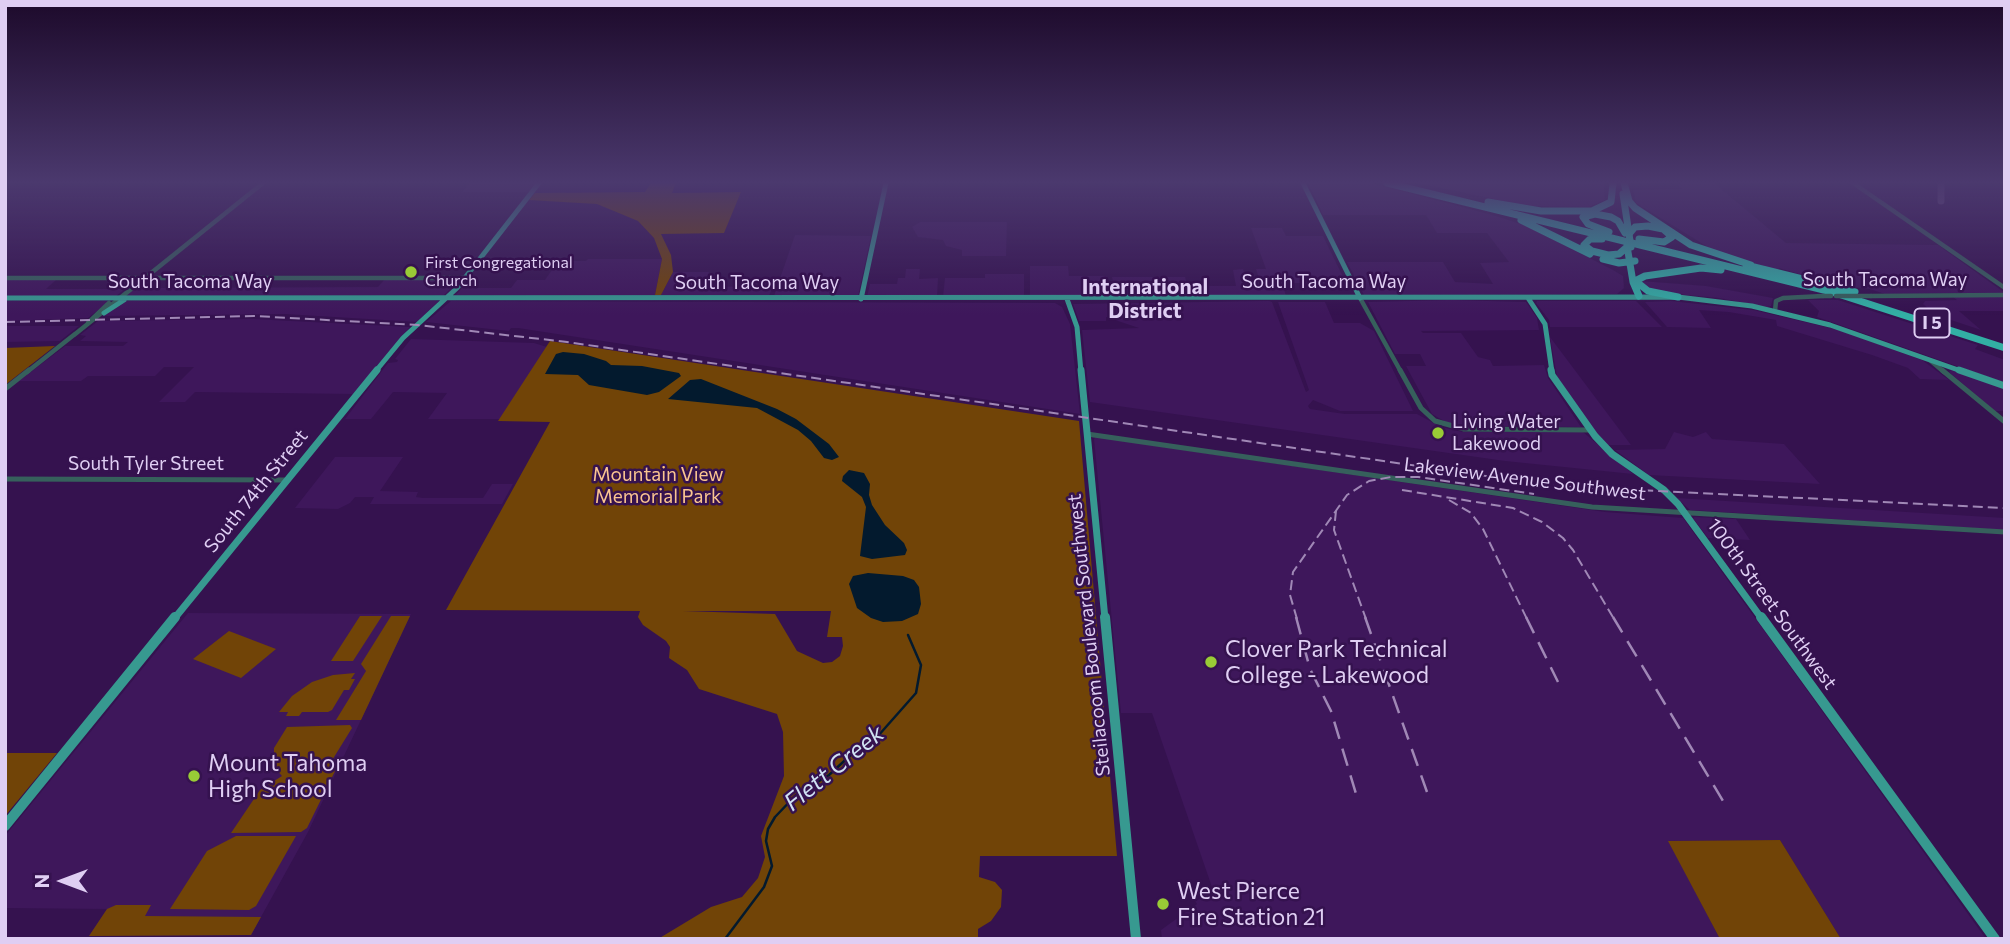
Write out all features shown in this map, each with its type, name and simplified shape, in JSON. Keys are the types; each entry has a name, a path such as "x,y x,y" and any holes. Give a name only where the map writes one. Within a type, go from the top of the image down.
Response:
{"highway":[{"path":"1535,227 1595,256 1632,262"},
{"name":"I 5","path":"1566,227 1832,292 2005,347"},
{"name":"I 5","path":"1581,227 1840,290 1902,309 2005,347"},
{"path":"1589,227 1662,242 1672,237 1665,230 1652,227"},
{"path":"1597,227 1614,233"},
{"path":"1622,227 1630,235 1837,287 1902,309"},
{"path":"1628,227 1630,235"},
{"path":"1634,227 1628,247 1639,296"},
{"path":"1664,227 1695,247 1766,270"},
{"path":"1554,235 1584,254 1622,267 1648,291 1678,297"},
{"path":"1628,247 1619,254 1608,255 1592,251 1584,244 1592,239 1614,241 1902,316 2005,347"},
{"path":"1629,295 1635,280 1653,274 1709,268 1794,287"}],"main road":[{"name":"South 74th Street","path":"5,826 403,338 448,297 505,227"},
{"path":"861,299 877,227"},
{"path":"1325,227 1360,298"},
{"path":"1528,298 1543,295"},
{"name":"South Tacoma Way","path":"5,298 1042,299 1066,303 1543,295 1678,297 1740,304 1838,327 2005,386"},
{"name":"South Tacoma Way","path":"1508,296 1632,299 1639,296"},
{"path":"104,313 121,301 131,298"},
{"name":"100th Street Southwest","path":"1528,298 1545,324 1552,374 1590,430 1612,454 1664,490 1685,513 1995,939"},
{"name":"Steilacoom Boulevard Southwest","path":"1066,303 1075,328 1087,433 1136,939"},
{"path":"1906,350 1917,349"},
{"path":"1947,374 1948,369 1960,370"}],"street":[{"path":"74,335 94,315 207,227"},
{"path":"1917,227 2005,288"},
{"path":"5,278 465,278"},
{"name":"South Tacoma Way","path":"1774,311 1776,301 1783,298 2005,295"},
{"path":"5,388 104,313 118,298"},
{"path":"1360,298 1424,412 1441,424 1464,429 1590,430"},
{"path":"1928,359 2005,422"},
{"name":"Lakeview Avenue Southwest","path":"1087,433 1592,507 2005,532"},
{"name":"South Tyler Street","path":"5,479 287,480"}],"shaded area":[{"path":"912,227 1007,227 1006,256 962,256 962,250 946,246 943,240 918,237"},
{"path":"1433,227 1529,227 1623,276 1624,288 1617,294 1364,295 1347,262 1443,262 1455,282 1493,284 1480,263 1509,262 1487,233 1437,233"},
{"path":"1675,227 1767,227 1786,243 1938,245 2005,293 1885,294 1870,289 1841,286 1779,268 1778,271 1716,252"},
{"path":"1251,228 1282,228 1286,236 1323,236 1346,283 1282,283 1286,296 1195,296 1193,286 1236,286 1233,270 1243,269 1249,288 1262,288 1256,269 1266,269"},
{"path":"795,235 871,236 858,296 774,296"},
{"path":"662,259 655,295 456,295 462,288 511,288 517,280 545,280 558,261"},
{"path":"1030,266 1068,266 1069,276 1107,276 1110,296 1030,297"},
{"path":"906,269 920,269 919,279 938,278 937,297 867,297 870,284 897,284 898,278 905,278"},
{"path":"673,272 709,272 703,287 773,286 769,296 661,295"},
{"path":"985,274 1024,274 1024,297 943,297 945,278 985,278"},
{"path":"1112,277 1185,277 1190,296 1116,296"},
{"path":"385,279 460,279 444,295 125,296 134,288 378,287"},
{"path":"5,280 56,280 46,289 125,289 116,296 5,296"},
{"path":"1641,281 1706,286 1773,298 1771,306 1767,307 1719,298 1654,292 1644,288"},
{"path":"1953,297 2005,297 2005,311 1959,311 1981,330 1936,315 1923,304 1925,301 1957,300"},
{"path":"1808,300 1838,300 1978,345 1975,349 2005,360 2005,383 1817,317 1819,311"},
{"path":"5,301 110,301 88,318 5,321"},
{"path":"122,301 439,301 417,322 285,314 103,316"},
{"path":"451,301 1055,303 1062,307 1070,324 1080,414 518,328 511,328 509,331 426,322"},
{"path":"1537,301 1636,301 1662,327 1550,327 1549,320"},
{"path":"1671,301 1753,310 1839,330 1922,360 1949,380 1920,379 1908,368 1777,326 1776,320 1699,310 1711,328 1667,327 1645,302"},
{"path":"1272,302 1306,392 1309,390 1278,302 1325,302 1334,323 1360,323 1374,331 1413,411 1340,411 1313,400 1308,406 1310,409 1345,414 1417,414 1441,427 1463,432 1583,432 1633,474 1505,461 1090,402 1082,330 1139,328 1106,317 1106,321 1079,321 1073,304"},
{"path":"1368,302 1526,302 1537,318 1539,330 1421,331 1461,333 1478,357 1490,360 1493,366 1544,365 1548,378 1581,427 1461,426 1449,424 1432,414 1406,366 1426,366 1420,354 1395,354"},
{"path":"252,319 410,327 353,394 195,392 185,402 159,402 194,367 164,367 155,376 88,376 81,381 19,381 65,346 123,346 128,342 80,341 86,336 80,335 98,321"},
{"path":"5,326 79,326 60,341 5,342"},
{"path":"1550,337 1631,445 1606,445 1596,434 1557,377"},
{"path":"411,339 534,343 547,347 502,419 428,419 447,393 393,392 371,419 345,419 388,363 397,362 395,359"},
{"path":"1951,370 2005,389 2005,411 1995,411 1949,372"},
{"path":"1674,432 1693,437 1706,432 1712,439 1784,444 1820,484 1649,475 1615,450 1665,449"},
{"path":"1096,437 1605,512 1683,518 1986,939 1841,939 1780,840 1669,841 1720,939 1162,939 1161,930 1197,904 1195,901 1214,893 1152,713 1121,713 1094,439"},
{"path":"335,457 403,457 380,491 418,492 416,497 483,498 492,484 513,484 502,504 370,504 374,497 355,497 338,509 295,508"},
{"path":"1677,498 2005,518 2005,530 1690,510"},
{"path":"1693,518 1736,519 1750,540 1708,538"},
{"name":"Mount Tahoma High School","path":"188,613 411,614 308,832 251,935 89,936 107,909 5,908 5,836"}],"green space":[{"path":"644,227 726,227 724,233 661,234 671,255 673,272 661,295 655,295 662,259 654,238"},
{"name":"Mountain View Memorial Park","path":"550,341 1079,421 1117,856 980,856 979,877 995,882 1002,890 1001,907 991,921 978,929 978,939 658,939 711,907 742,897 758,878 765,857 761,836 784,776 783,732 777,714 699,689 687,670 669,658 670,647 666,641 643,625 638,617 640,611 446,610 550,422 498,421","holes":["683,611 831,611 827,637 842,637 843,646 840,656 832,662 823,663 797,651 775,614"]},
{"path":"55,346 5,385 5,348"},
{"path":"360,616 382,616 353,661 331,661"},
{"path":"391,616 410,616 361,720 336,720 366,671 361,664"},
{"path":"229,631 276,649 241,678 193,659"},
{"path":"355,673 349,690 344,690 332,710 302,712 299,716 286,716 288,712 279,712 292,696 312,682 333,675"},
{"path":"350,725 352,728 331,762 340,761 307,828 301,832 231,833 260,790 282,776 274,767 274,748 287,727"},
{"path":"5,753 57,753 5,816"},
{"path":"236,836 296,836 256,906 249,910 170,909 207,851"},
{"path":"1780,840 1841,939 1720,939 1668,841"},
{"path":"116,905 151,905 145,916 261,917 251,935 89,936 107,909"}],"water":[{"path":"556,354 584,354 611,365 642,366 679,373 681,376 659,392 647,395 589,385 578,375 545,374"},
{"path":"701,379 796,419 829,444 839,457 832,460 824,458 798,430 757,408 668,399 690,380"},
{"path":"849,470 864,473 870,484 872,505 885,525 904,543 907,550 905,555 872,559 860,556 866,507 862,497 842,481"},
{"path":"868,573 903,576 914,580 919,587 921,604 918,614 902,621 883,622 871,618 857,608 849,584 853,576"}],"waterway":[{"name":"Flett Creek","path":"725,939 764,887 772,866 766,841 768,829 775,817 796,795 829,775 854,752 870,745 916,693 921,665 908,635"}],"railway":[{"path":"5,322 254,316 418,325 567,342 1555,486 2005,508"},
{"path":"1297,619 1290,595 1293,572 1347,495 1369,481 1391,477 1418,477 1534,494"},
{"path":"1402,490 1513,508 1542,522 1563,538 1573,550 1614,619"},
{"path":"1449,500 1471,513 1483,529 1527,619"},
{"path":"1336,511 1334,530 1366,619"},
{"path":"1296,617 1310,669 1331,711 1357,797"},
{"path":"1365,617 1427,792"},
{"path":"1526,617 1558,682"},
{"path":"1613,617 1726,806"}],"place":[{"name":"First Congregational Church","path":"411,272"},
{"name":"Living Water Lakewood","path":"1438,433"},
{"name":"Clover Park Technical College - Lakewood","path":"1211,662"},
{"name":"Mount Tahoma High School","path":"194,776"},
{"name":"West Pierce Fire Station 21","path":"1163,904"}],"district":[{"name":"International District","path":"1145,299"}]}
